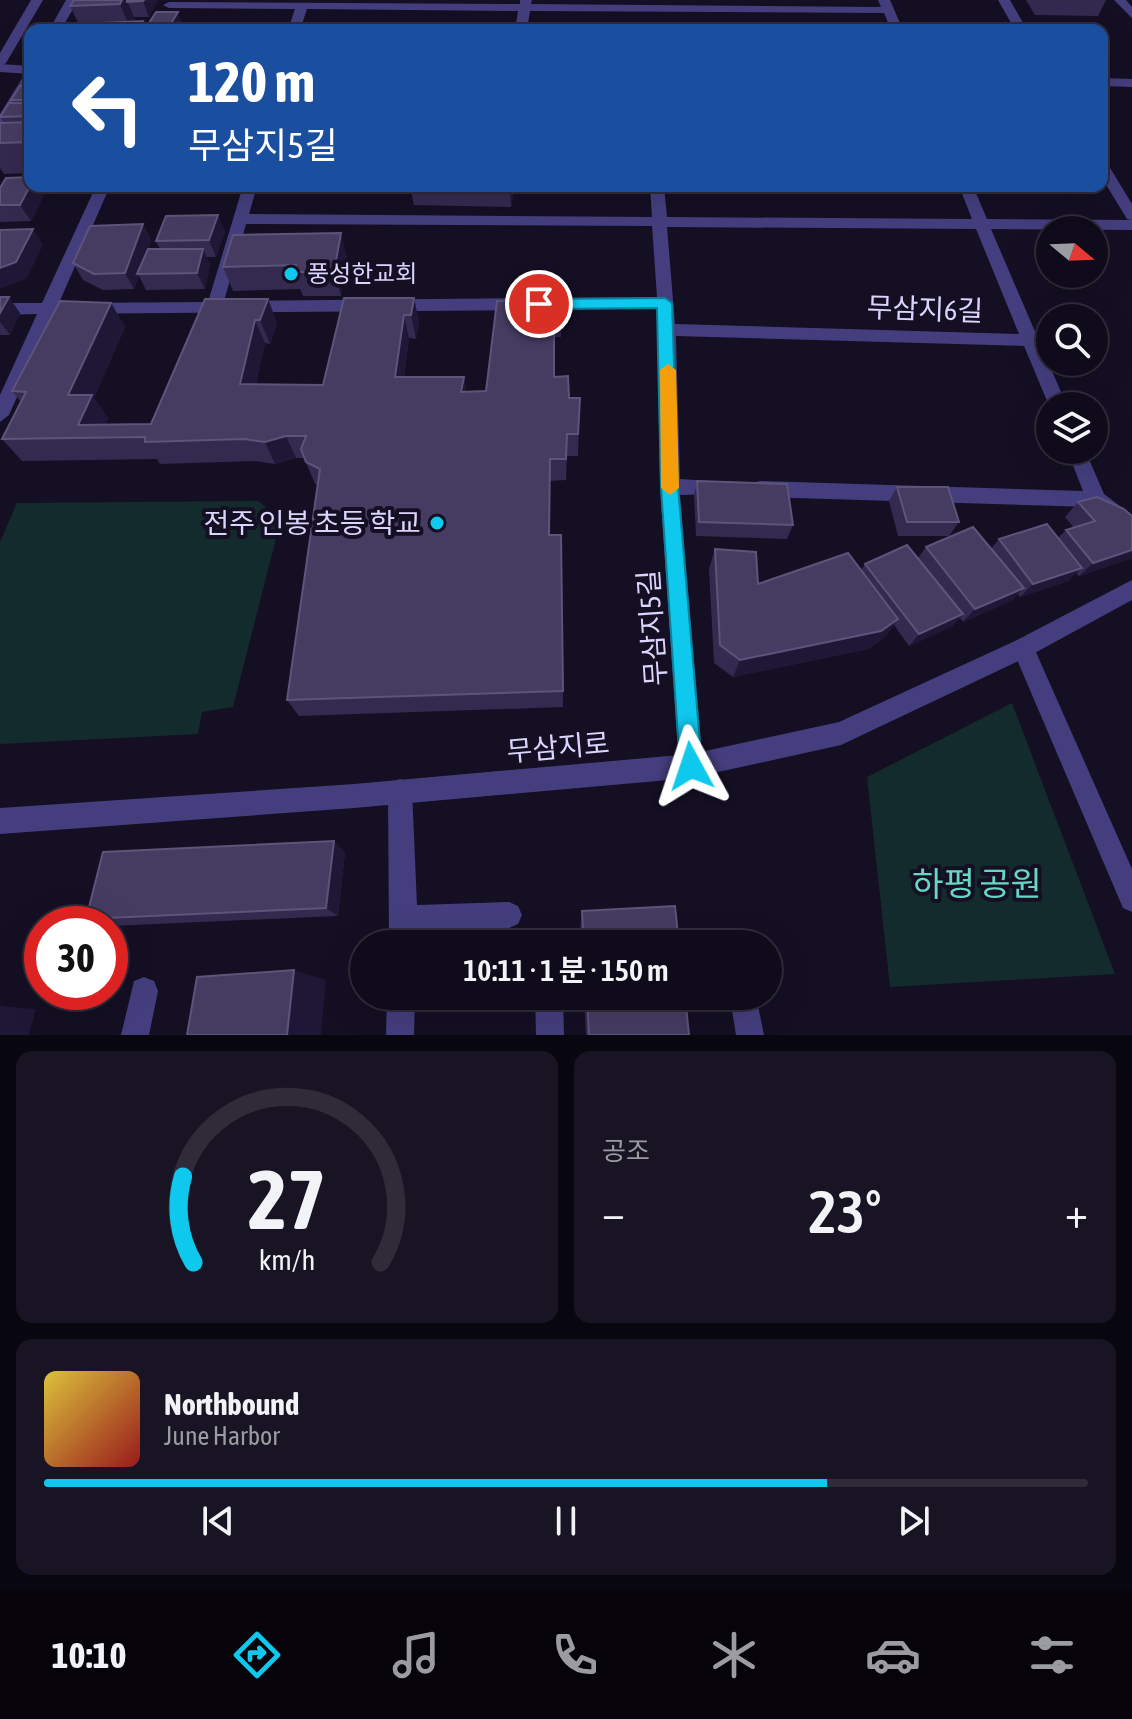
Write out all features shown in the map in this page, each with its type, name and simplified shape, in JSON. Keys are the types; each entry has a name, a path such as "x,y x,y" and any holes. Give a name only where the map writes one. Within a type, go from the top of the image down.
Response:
{"street":[{"path":"24,71 0,66 37,0"},
{"path":"58,24 72,0"},
{"path":"1004,0 1018,24"},
{"path":"1120,0 1131,13"},
{"path":"163,17 170,2 302,6 525,4 681,8 886,5 894,24"},
{"path":"522,24 525,4"},
{"path":"296,24 302,6"},
{"path":"1108,82 1132,83"},
{"path":"0,125 24,83"},
{"path":"1108,176 1132,216"},
{"path":"0,415 100,192"},
{"path":"214,308 248,192"},
{"name":"무삼지5길","path":"658,192 667,330 670,487 691,766"},
{"name":"무삼지6길","path":"969,192 1052,392"},
{"path":"240,219 1132,225"},
{"path":"0,309 665,303"},
{"name":"무삼지6길","path":"667,330 1030,340"},
{"path":"1082,464 1096,499 1132,526"},
{"path":"670,487 1096,499"},
{"name":"무삼지로","path":"0,821 691,766 841,733 1023,648 1132,589"},
{"path":"1023,648 1132,899"},
{"path":"400,791 404,930"},
{"path":"411,930 509,915"},
{"path":"135,1035 144,991"},
{"path":"400,1035 401,1010"},
{"path":"549,1010 550,1035"},
{"path":"746,1010 750,1035"}],"green space":[{"path":"258,501 281,519 233,707 202,712 198,734 0,744 0,542 17,503"},
{"name":"하평 공원","path":"1012,703 1115,974 890,987 867,777"}],"building":[{"path":"74,0 122,0 120,4 70,6"},
{"path":"156,12 178,12 171,24 148,24"},
{"path":"143,21 142,24 80,24"},
{"path":"20,86 24,86 24,100 11,100"},
{"path":"9,103 24,103 24,116 0,117"},
{"path":"24,122 24,142 0,143 0,123"},
{"path":"24,177 24,192 27,192 20,205 0,205 0,188 6,178"},
{"path":"218,215 209,240 156,241 166,216"},
{"path":"143,224 125,273 94,274 73,263 90,226"},
{"path":"33,229 16,262 0,268 0,230"},
{"path":"341,233 334,272 295,272 296,265 223,267 233,235"},
{"path":"148,249 203,249 197,273 137,274"},
{"path":"0,297 9,297 0,313"},
{"name":"전주 인봉 초등 학교","path":"344,298 414,298 411,315 404,315 395,377 464,377 461,392 486,391 497,301 561,301 561,314 554,314 554,377 568,376 569,398 580,398 578,434 567,434 566,459 550,459 549,535 561,535 563,691 287,700 320,469 306,462 301,449 306,436 286,436 265,442 244,439 145,442 145,437 2,439 26,392 12,391 60,301 111,303 68,395 92,395 78,425 151,424 205,299 268,299 260,320 255,320 240,384 323,385"},
{"path":"697,481 787,484 793,525 699,522"},
{"path":"897,487 948,487 959,522 907,522"},
{"path":"1097,497 1132,516 1132,550 1093,563 1066,530 1095,521 1078,502"},
{"path":"1047,524 1082,568 1033,584 999,539"},
{"path":"973,527 1024,588 975,609 926,547"},
{"path":"907,545 963,614 919,634 865,564"},
{"path":"715,549 756,552 758,584 848,553 898,619 881,631 740,660 720,645"},
{"path":"334,841 326,908 128,917 128,906 89,906 103,852"},
{"path":"675,906 678,930 583,930 582,911"},
{"path":"294,970 287,1035 187,1035 197,977"},
{"path":"588,1010 686,1010 689,1035 589,1035"}],"slow traffic":[{"path":"668,370 670,488"}],"place":[{"name":"풍성한교회","path":"291,274"},
{"name":"전주 인봉 초등 학교","path":"437,523"}],"route":[{"path":"539,304 665,303 670,487 691,766"}]}
